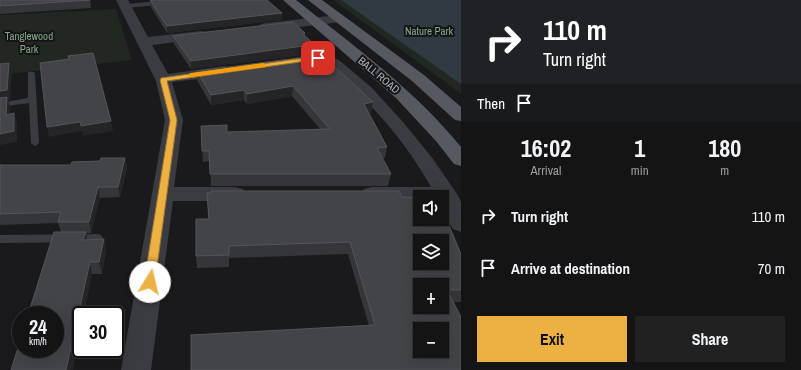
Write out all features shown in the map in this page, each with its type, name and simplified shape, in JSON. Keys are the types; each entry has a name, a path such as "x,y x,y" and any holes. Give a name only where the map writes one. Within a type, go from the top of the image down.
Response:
{"main road":[{"name":"BALL ROAD","path":"289,0 396,89 435,127 461,160"},
{"name":"BALL ROAD","path":"314,0 418,78 461,116"}],"street":[{"path":"124,3 163,80 174,120 136,370"},
{"path":"257,24 334,15"},
{"path":"142,38 213,30"},
{"path":"281,63 318,58 330,60 367,92 406,137 443,190"},
{"path":"163,80 243,68"},
{"path":"163,194 258,194"},
{"path":"352,194 413,194"},
{"path":"449,200 461,224"}],"lane":[{"path":"124,3 190,0"},
{"path":"31,74 34,143"},
{"path":"0,105 32,100"},
{"path":"1,242 97,238"}],"green space":[{"name":"Nature Park","path":"333,0 461,0 461,94 452,87"},
{"name":"Tanglewood Park","path":"116,9 132,60 0,75 0,15"}],"shaded area":[{"name":"Nature Park","path":"341,0 461,0 461,84"}],"building":[{"path":"0,0 90,0 0,6"},
{"path":"150,0 267,0 282,13 167,26"},
{"path":"293,22 313,43 309,44 311,45 191,61 173,36"},
{"path":"93,53 111,121 81,126 80,122 47,127 40,63 69,59 68,56"},
{"path":"322,55 373,102 364,104 387,147 377,148 391,174 210,174 209,151 202,151 201,126 227,125 227,132 330,129 293,86 247,94 244,90 211,95 197,71"},
{"path":"9,63 7,90 0,91 0,64"},
{"path":"7,97 6,115 14,113 14,131 0,134 0,98"},
{"path":"101,158 125,158 118,187 98,187 89,222 58,222 61,212 0,214 0,165 71,165 72,162 100,161"},
{"path":"211,191 399,191 402,197 413,198 413,226 449,226 461,254 461,290 449,290 449,278 413,278 413,314 449,314 449,294 461,317 461,370 191,370 191,335 375,325 350,242 229,246 229,255 196,256 196,219 209,219 207,193 211,193"},
{"path":"54,232 86,232 83,240 104,239 99,262 90,262 80,306 72,306 72,343 66,370 11,370 15,358 64,358 64,306 31,306"}],"slow traffic":[{"path":"191,75 263,65"}],"route":[{"path":"150,282 174,120 163,80 318,58"}]}
